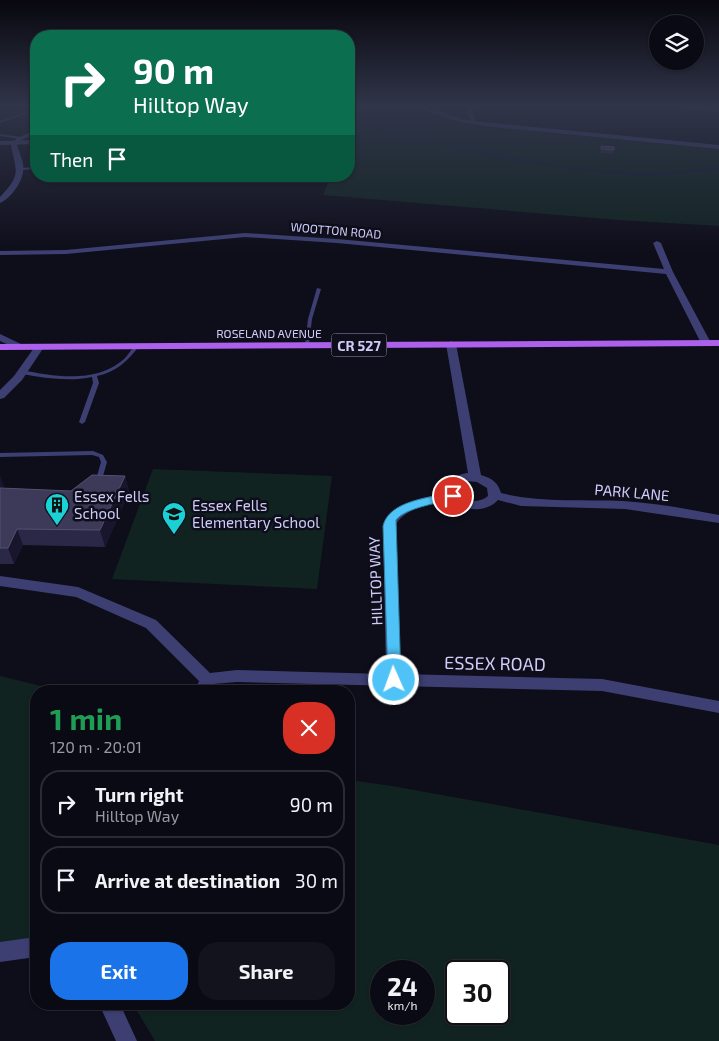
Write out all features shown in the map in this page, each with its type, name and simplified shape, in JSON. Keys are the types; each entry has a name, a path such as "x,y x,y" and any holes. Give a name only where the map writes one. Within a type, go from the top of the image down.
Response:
{"main road":[{"name":"ROSELAND AVENUE","path":"0,346 719,343"}],"street":[{"path":"0,202 18,180 20,169 15,155"},
{"name":"WOOTTON ROAD","path":"0,253 66,252 245,235 337,241 669,272"},
{"path":"657,243 669,272 706,343"},
{"path":"0,337 18,346"},
{"path":"451,344 475,477"},
{"path":"0,396 22,372 39,347"},
{"path":"475,477 491,483 495,489 495,494 492,500 485,504 476,505 459,501 453,496 451,490 453,484 458,480 475,477"},
{"name":"PARK LANE","path":"495,494 521,502 625,505 685,512 719,519"},
{"name":"HILLTOP WAY","path":"394,680 390,520 394,514 410,507 453,496"},
{"path":"0,581 78,592 151,624 205,685"},
{"name":"ESSEX ROAD","path":"205,685 237,676 602,685 719,707"},
{"path":"0,952 30,948"},
{"path":"112,1010 127,1041"}],"lane":[{"path":"20,169 30,168"},
{"path":"307,345 310,319 319,289"},
{"path":"22,372 68,378 95,377 126,361 137,346"},
{"path":"82,422 96,383 95,377"},
{"path":"0,455 93,453 101,456 104,462 96,491"}],"green space":[{"path":"355,155 719,155 719,226 619,220 323,195 328,182 355,182"},
{"path":"153,469 332,476 317,589 112,579"},
{"path":"0,676 37,685 30,685 30,940 0,943"},
{"path":"355,781 719,845 719,1041 155,1041 137,1010 355,1010"}],"building":[{"path":"92,475 125,476 100,530 17,529 8,548 0,548 0,488 71,491"}],"waterway":[{"path":"494,155 563,167 636,174 678,173 719,168"}],"place":[{"name":"Essex Fells School","path":"57,526"},
{"name":"Essex Fells Elementary School","path":"174,535"}],"route":[{"path":"394,680 390,520 394,514 401,510 453,496"}]}
